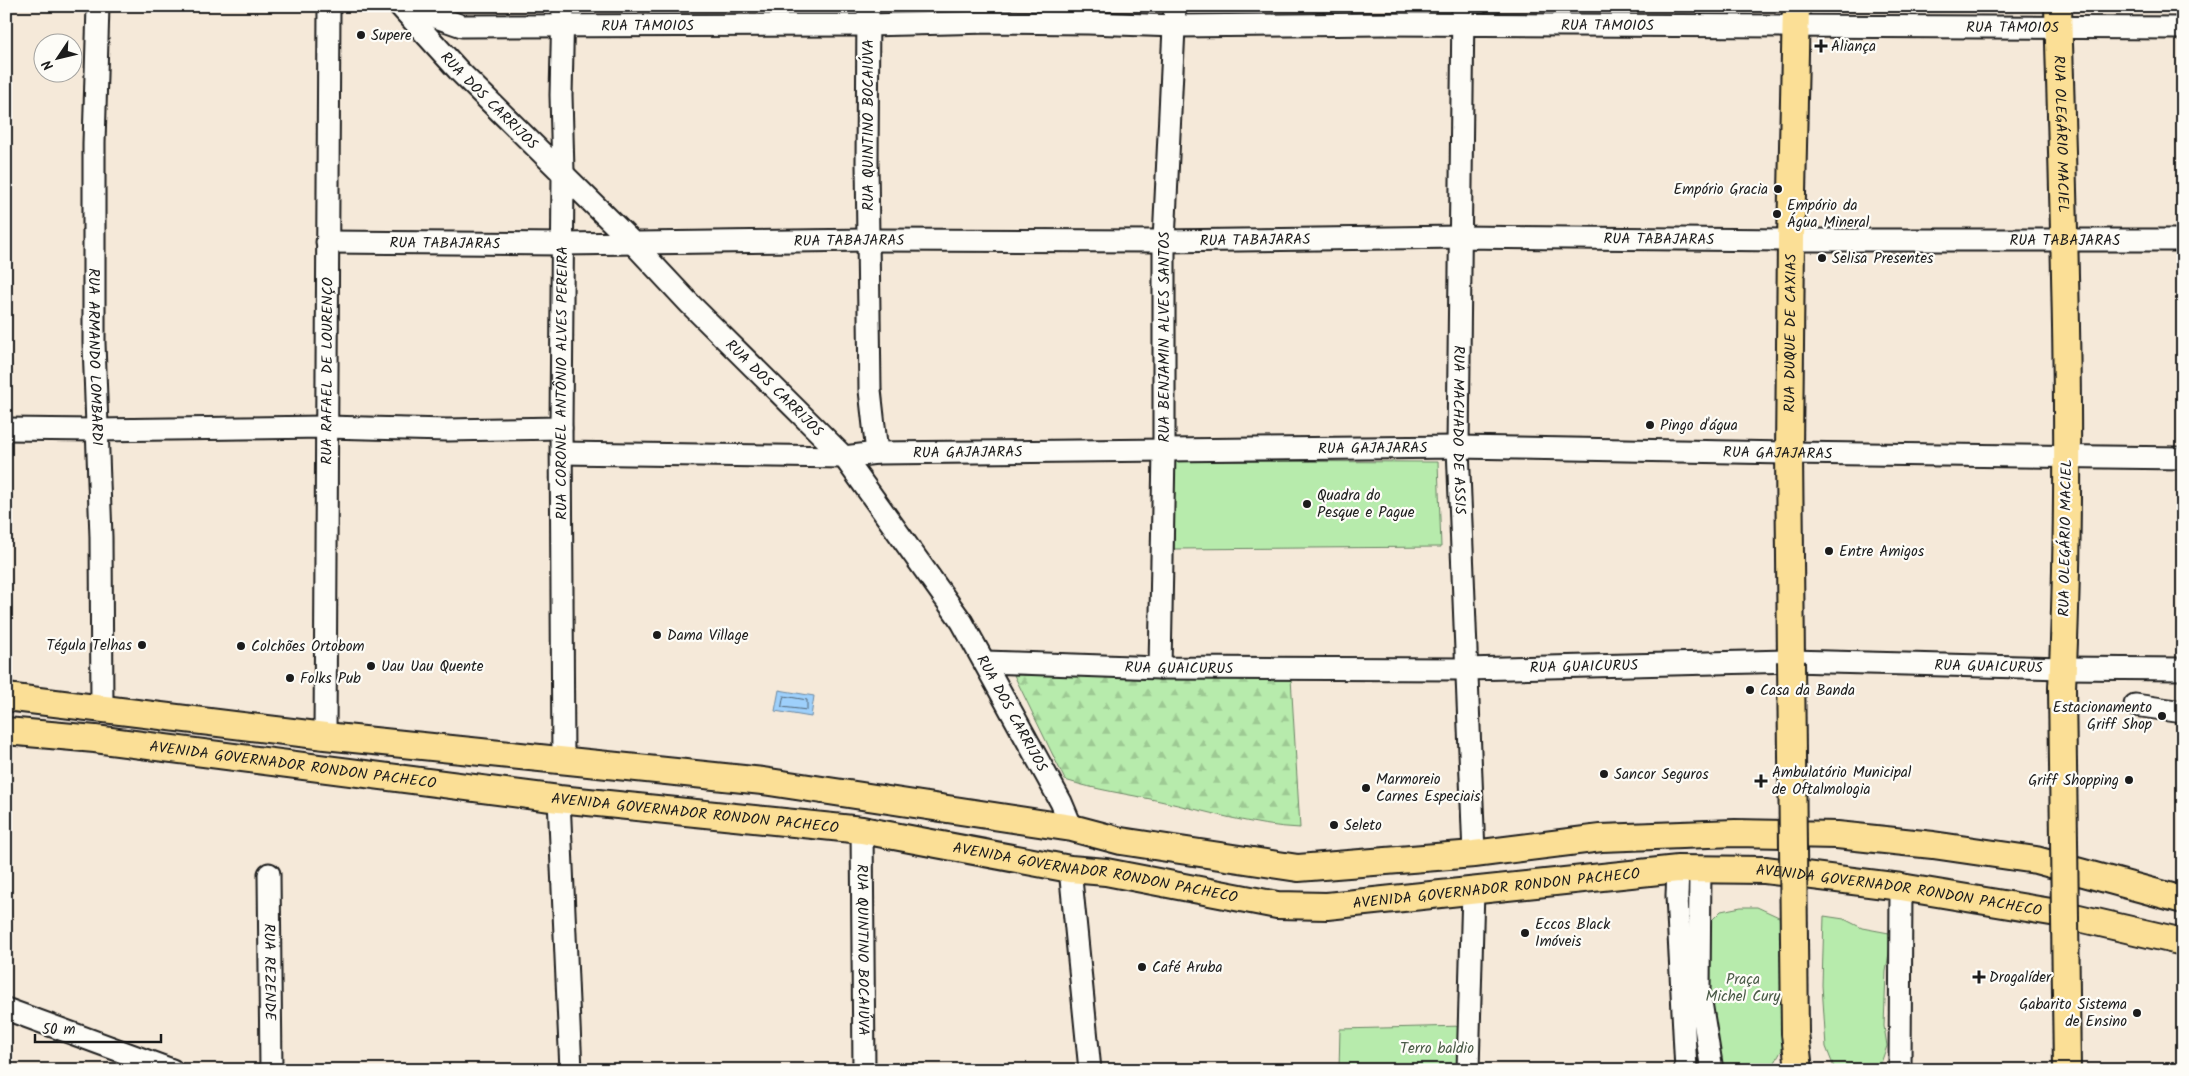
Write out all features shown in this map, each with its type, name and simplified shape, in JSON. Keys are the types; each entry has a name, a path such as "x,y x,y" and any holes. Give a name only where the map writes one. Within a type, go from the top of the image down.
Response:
{"main road":[{"name":"RUA DUQUE DE CAXIAS","path":"1794,1067 1789,453 1796,16"},
{"name":"RUA OLEGÁRIO MACIEL","path":"2058,17 2067,456 2063,678 2067,1070"},
{"path":"6,697 325,736 563,762 763,781 1072,828 1121,842 1291,868 1324,868 1474,854 1601,838 1735,833 1837,835 1933,845 2036,860 2183,900"},
{"name":"AVENIDA GOVERNADOR RONDON PACHECO","path":"6,731 95,739 559,798 862,830 1070,869 1106,872 1247,900 1292,906 1327,906 1689,869 1765,870 1901,887 2057,913 2183,942"}],"street":[{"name":"RUA ARMANDO LOMBARDI","path":"98,6 94,172 96,430 101,537 102,709"},
{"name":"RUA RAFAEL DE LOURENÇO","path":"325,736 329,6"},
{"name":"RUA DOS CARRIJOS","path":"400,6 460,72 563,172 696,310 844,457 962,622 1060,802 1072,828"},
{"name":"RUA TAMOIOS","path":"405,6 462,26 563,16 868,16 919,22 1088,23 1176,16 1237,25 1463,16 1796,16 2058,17 2183,28"},
{"name":"RUA CORONEL ANTÔNIO ALVES PEREIRA","path":"563,16 561,95 563,172 561,428 563,762"},
{"name":"RUA QUINTINO BOCAIÚVA","path":"868,16 870,390 877,452"},
{"name":"RUA BENJAMIN ALVES SANTOS","path":"1160,668 1164,451 1164,242 1176,16"},
{"name":"RUA MACHADO DE ASSIS","path":"1463,16 1458,447 1474,854"},
{"name":"RUA TABAJARAS","path":"327,242 563,244 868,240 1164,242 1459,237 1791,240 2183,240"},
{"path":"6,428 96,430 326,427 447,430 561,428"},
{"name":"RUA GAJAJARAS","path":"562,453 844,457 877,452 1458,447 2183,458"},
{"name":"RUA GUAICURUS","path":"985,662 1160,668 1466,668 1792,661 2063,678 2183,669"},
{"path":"2135,705 2183,712"},
{"path":"559,798 571,1070"},
{"name":"RUA QUINTINO BOCAIÚVA","path":"862,830 864,1070"},
{"path":"1070,869 1090,1070"},
{"path":"1686,1070 1677,896 1689,869"},
{"path":"1689,869 1699,990 1712,1070"},
{"name":"RUA REZENDE","path":"270,874 270,1070"},
{"path":"1900,1070 1901,887"},
{"path":"1468,1070 1473,890"},
{"path":"6,1009 172,1070"}],"green space":[{"name":"Quadra do Pesque e Pague","path":"1174,461 1438,462 1441,547 1174,549"},
{"path":"1014,675 1291,678 1300,828 1247,821 1088,787 1065,780"},
{"name":"Praça Michel Cury","path":"1741,907 1757,907 1781,918 1784,1046 1773,1066 1766,1070 1720,1070 1708,1033 1707,925 1721,911"},
{"path":"1824,916 1844,919 1862,928 1889,933 1890,946 1886,972 1884,1026 1887,1046 1881,1063 1872,1070 1835,1070 1826,1047 1822,985"},
{"name":"Terro baldio","path":"1464,1026 1463,1070 1339,1070 1340,1029"}],"water":[{"path":"779,690 814,696 811,717 775,711"}],"place":[{"name":"Supere","path":"361,35"},
{"name":"Aliança","path":"1821,46"},
{"name":"Empório Gracia","path":"1778,189"},
{"name":"Empório da Água Mineral","path":"1777,214"},
{"name":"Selisa Presentes","path":"1822,258"},
{"name":"Pingo d'água","path":"1650,425"},
{"name":"Quadra do Pesque e Pague","path":"1307,504"},
{"name":"Entre Amigos","path":"1829,551"},
{"name":"Dama Village","path":"657,635"},
{"name":"Tégula Telhas","path":"142,645"},
{"name":"Colchões Ortobom","path":"241,646"},
{"name":"Uau Uau Quente","path":"371,666"},
{"name":"Folks Pub","path":"290,678"},
{"name":"Casa da Banda","path":"1750,690"},
{"name":"Estacionamento Griff Shop","path":"2162,716"},
{"name":"Sancor Seguros","path":"1604,774"},
{"name":"Griff Shopping","path":"2129,780"},
{"name":"Ambulatório Municipal de Oftalmologia","path":"1761,781"},
{"name":"Marmoreio Carnes Especiais","path":"1366,788"},
{"name":"Seleto","path":"1334,825"},
{"name":"Eccos Black Imóveis","path":"1525,933"},
{"name":"Café Aruba","path":"1142,967"},
{"name":"Drogalíder","path":"1979,977"},
{"name":"Gabarito Sistema de Ensino","path":"2137,1013"}]}
